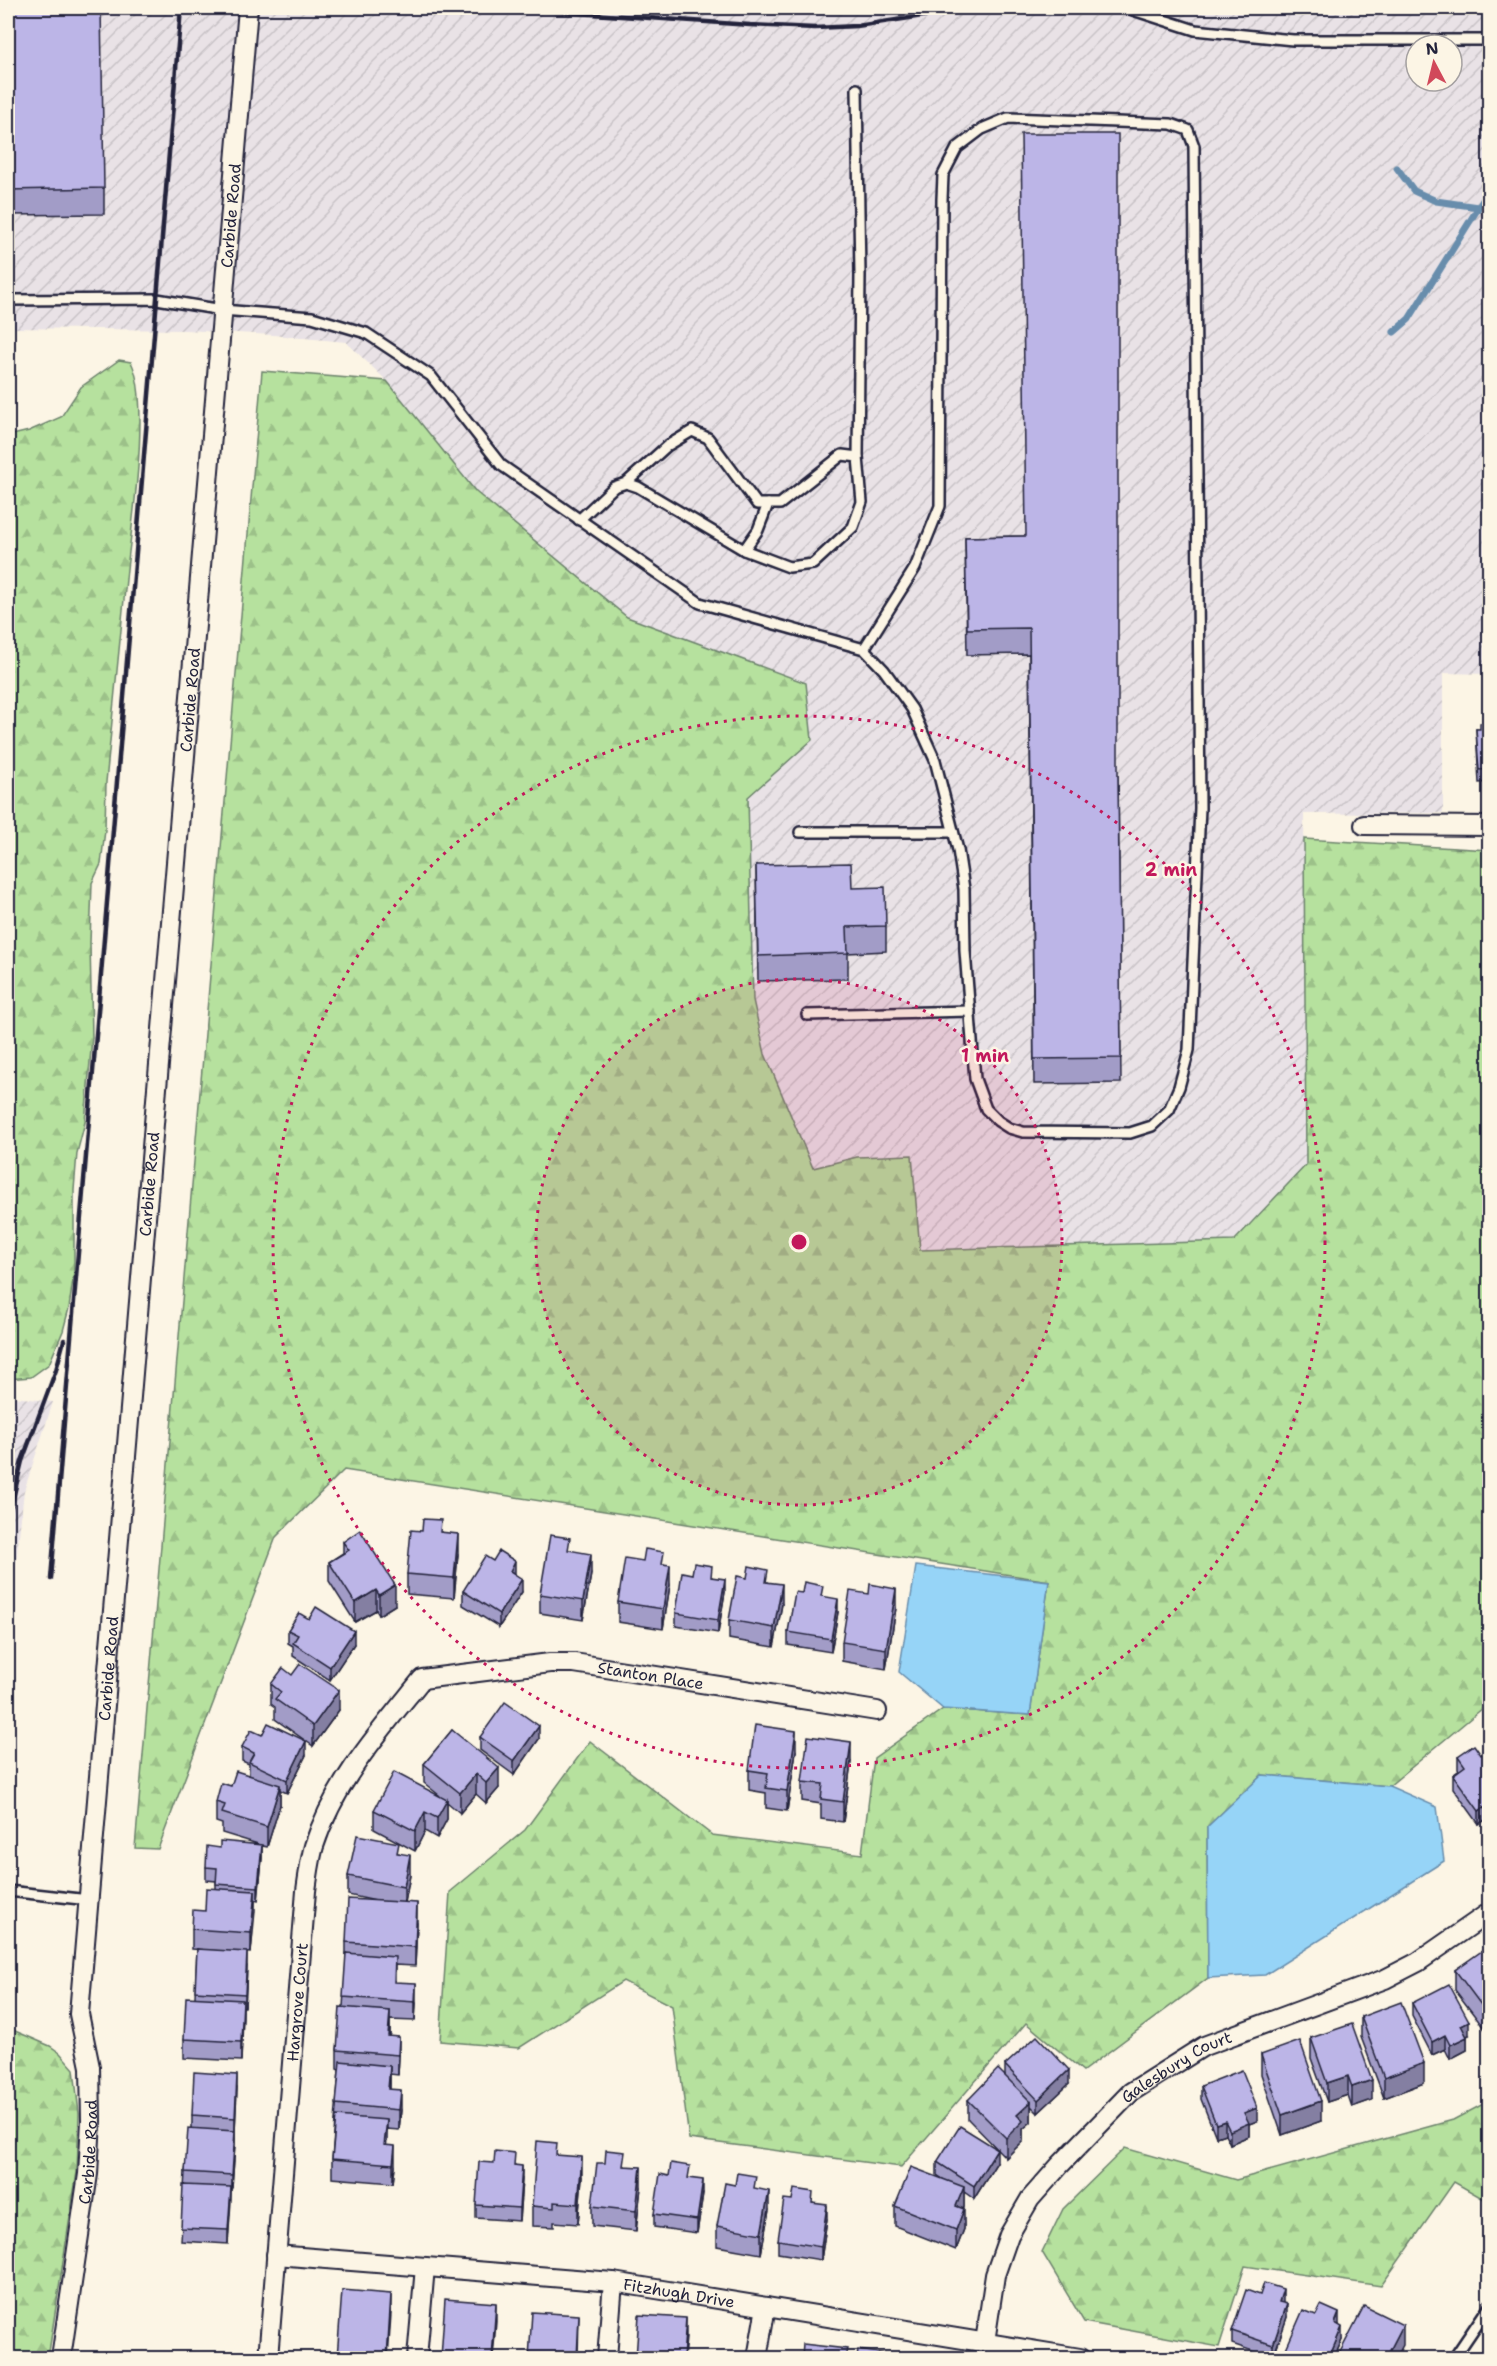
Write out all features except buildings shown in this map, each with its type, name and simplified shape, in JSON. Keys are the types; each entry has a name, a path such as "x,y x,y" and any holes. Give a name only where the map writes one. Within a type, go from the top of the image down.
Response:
{"street":[{"name":"Carbide Road","path":"61,2358 88,2174 91,2132 90,2067 79,2014 248,8"},
{"path":"1364,825 1490,826"},
{"name":"Stanton Place","path":"422,1679 550,1663 574,1663 877,1711"},
{"name":"Hargrove Court","path":"268,2358 306,1891 314,1847 330,1806 353,1765 422,1679"},
{"name":"Galesbury Court","path":"985,2342 995,2275 1009,2235 1030,2199 1131,2092 1204,2046 1385,1979 1418,1962 1490,1912"},
{"name":"Fitzhugh Drive","path":"276,2255 613,2282 1080,2358"},
{"path":"417,2358 425,2266"},
{"path":"608,2358 613,2282"},
{"path":"757,2358 766,2307"}],"lane":[{"path":"1130,8 1194,30 1293,40 1490,40"},
{"path":"626,483 638,487 744,550 789,567 813,564 853,527 862,502 858,457 860,275 857,89"},
{"path":"8,300 157,299 222,310 312,317 366,333 431,376 501,465 700,603 864,649 884,670 912,709 934,760 953,832 964,889 965,951 975,1079 986,1109 1009,1128 1023,1132 1130,1133 1152,1126 1169,1110 1179,1087 1189,1050 1200,808 1194,146 1188,130 1171,123 1008,118 982,129 957,148 943,175 940,506 915,568 864,649"},
{"path":"579,520 614,487 626,483 667,446 692,431 708,438 757,504 780,504 842,455 858,457"},
{"path":"744,550 758,530 768,504"},
{"path":"800,832 953,832"},
{"path":"807,1015 970,1011"},
{"path":"8,1892 89,1900"},
{"path":"1454,2358 1490,2305"}],"shaded area":[{"path":"8,8 1489,8 1489,674 1443,673 1443,813 1304,814 1306,1165 1233,1241 920,1250 912,1155 857,1157 813,1168 765,1054 753,1000 748,797 812,740 806,683 627,617 476,492 387,381 346,342 186,330 8,328"},
{"path":"8,1396 53,1402 24,1491 8,1634"}],"green space":[{"path":"119,360 131,362 137,380 140,432 136,493 106,782 105,830 101,864 92,883 90,943 92,1037 85,1122 77,1153 74,1190 74,1272 63,1331 49,1364 31,1377 8,1379 8,436 29,431 61,417 81,387"},
{"path":"262,371 387,381 476,492 627,617 806,683 812,740 748,797 753,1000 765,1054 813,1168 857,1157 912,1155 920,1250 1234,1241 1306,1165 1304,839 1489,850 1489,1703 1389,1786 1262,1775 1207,1827 1208,1978 1083,2071 1026,2023 901,2167 689,2139 672,2006 623,1981 519,2048 440,2041 450,1892 525,1830 590,1741 712,1835 862,1854 874,1758 943,1709 1030,1715 1049,1581 344,1470 276,1537 158,1849 135,1848"},
{"path":"8,2028 50,2046 60,2053 74,2069 79,2114 77,2172 48,2358 8,2358"},
{"path":"1489,2101 1489,2202 1454,2182 1381,2286 1245,2266 1219,2347 1084,2322 1042,2252 1063,2209 1125,2148 1236,2180 1453,2120"}],"water":[{"path":"916,1566 1049,1581 1030,1715 943,1709 899,1672"},
{"path":"1262,1775 1389,1786 1437,1807 1444,1861 1265,1975 1208,1978 1207,1827"}],"waterway":[{"path":"1397,168 1414,191 1436,201 1478,207"},
{"path":"1394,332 1409,319 1490,189"}],"railway":[{"path":"51,1579 181,8"},
{"path":"506,8 815,28 857,26 975,8"},
{"path":"8,1519 22,1461 56,1370 64,1340"}]}
